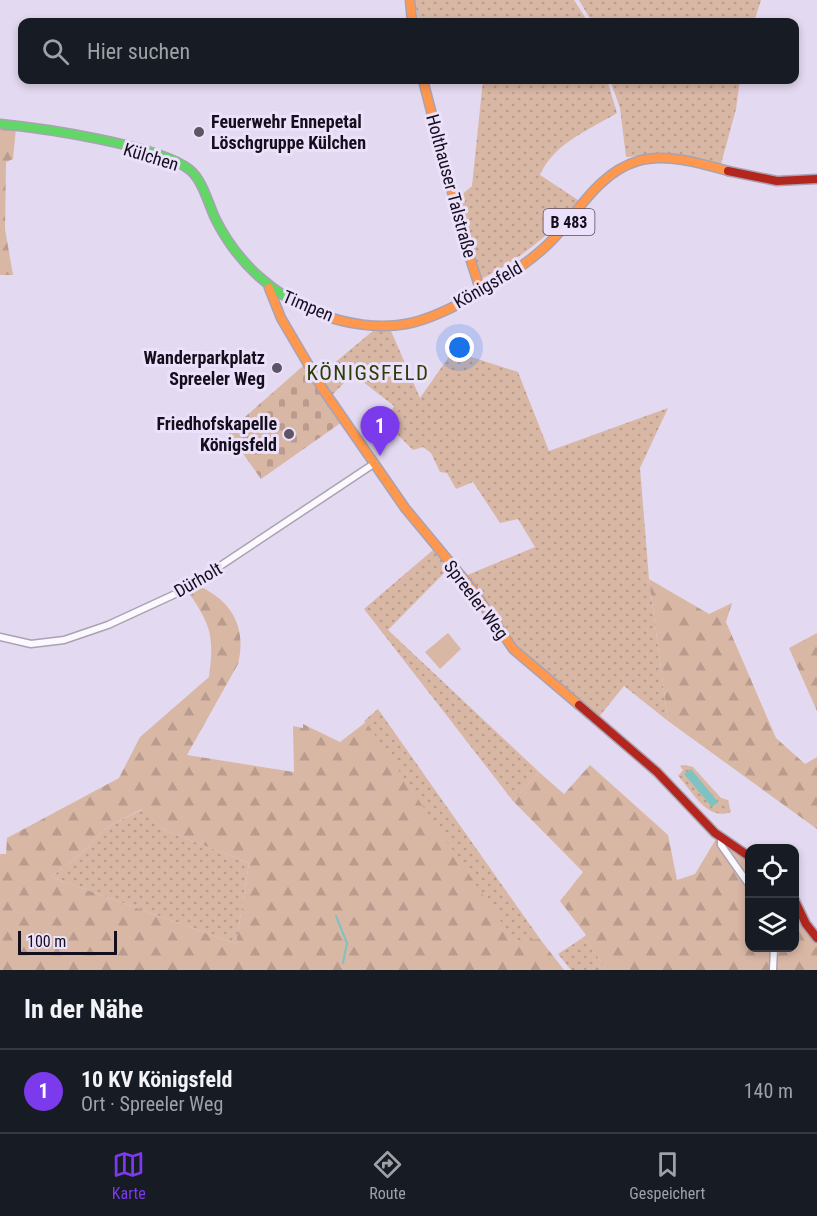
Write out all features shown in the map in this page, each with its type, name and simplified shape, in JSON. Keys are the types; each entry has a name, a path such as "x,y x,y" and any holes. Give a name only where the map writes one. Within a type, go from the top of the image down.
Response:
{"street":[{"path":"410,0 412,18"},
{"name":"Holthauser Talstraße","path":"424,84 467,249 481,292"},
{"name":"Külchen","path":"0,124 57,131 167,159 189,170 234,251 248,268"},
{"name":"Königsfeld","path":"377,325 407,324 423,319 481,292 529,261 610,177 634,162 658,159 690,161 769,180 814,180"},
{"name":"Timpen","path":"248,268 269,288 311,310 342,320 377,325"},
{"name":"Spreeler Weg","path":"269,288 270,296 305,363 418,526 473,590 513,649 657,772 721,837 745,853"},
{"name":"Dürholt","path":"0,637 32,644 64,640 108,625 184,590 375,464"},
{"path":"721,837 721,845 745,879"},
{"path":"799,908 806,924 817,938"},
{"path":"773,970 774,952"}],"green space":[{"path":"415,0 574,0 585,18 417,18"},
{"path":"579,0 761,0 755,18 590,18"},
{"path":"483,84 608,84 617,113 563,146 546,164 540,175 581,202 535,245 481,279 459,197 472,186"},
{"path":"611,84 739,84 736,109 721,164 652,155 626,157 620,108"},
{"path":"0,127 16,128 13,159 6,162 5,229 13,275 0,275"},
{"path":"374,330 391,331 420,398 453,351 518,372 549,451 668,408 640,468 649,579 668,721 624,686 598,718 513,642 465,576 535,547 518,519 500,523 473,482 456,489 447,473 440,472 431,453 423,447 413,450 386,423 394,406 353,374 331,396 314,380"},
{"path":"303,366 342,422 261,479 228,432"},
{"path":"433,550 450,567 388,630 539,772 513,801 364,609"},
{"path":"649,579 709,614 732,603 726,622 776,738 805,764 817,757 817,829 668,721"},
{"path":"199,586 211,592 228,608 238,627 240,651 238,664 187,755 294,772 293,726 303,728 303,724 340,742 366,722 514,941 540,939 564,970 0,970 0,854 6,854 7,838 119,778 140,737 209,677 210,633 203,615 189,593","holes":["142,809 162,829 249,863 236,944 51,877 81,854 106,828"]},
{"path":"448,633 461,649 440,669 425,652"},
{"path":"817,633 817,711 789,648"},
{"path":"378,709 540,939 514,942 364,721"},
{"path":"590,765 668,835 677,880 695,874 716,839 745,860 745,952 799,952 799,913 817,942 817,970 607,970 588,943 581,939 586,935 560,901 583,872 513,801 539,772 564,794"},
{"path":"680,766 693,767 721,798 728,800 731,812 715,813 702,804 678,776 683,770"},
{"path":"143,809 162,829 249,863 236,944 51,877 81,854 106,828"},
{"path":"581,939 588,943 607,970 571,970 558,954"}],"shaded area":[{"path":"691,769 718,802 712,807 684,774"}],"waterway":[{"path":"336,916 347,943 343,963"}],"traffic: fast":[{"path":"0,124 99,139 175,161 195,175 224,234 258,276 287,298 320,314"}],"traffic: slow":[{"path":"410,0 412,18"},
{"path":"424,84 467,249 481,292"},
{"path":"320,314 351,323 373,326 406,324 423,320 485,290 526,263 555,237 601,183 625,166 638,161 660,158 695,162 728,171"},
{"path":"269,288 281,318 322,388 405,508 473,590 513,649 579,705"}],"traffic: jam":[{"path":"728,171 777,181 817,179"},
{"path":"579,705 657,772 715,833 745,854"},
{"path":"799,909 806,924 817,938"}],"place":[{"name":"Feuerwehr Ennepetal Löschgruppe Külchen","path":"199,132"},
{"name":"Wanderparkplatz Spreeler Weg","path":"277,368"},
{"name":"Friedhofskapelle Königsfeld","path":"289,434"},
{"name":"10 KV Königsfeld","path":"380,456"}],"district":[{"name":"KÖNIGSFELD","path":"368,373"}]}
